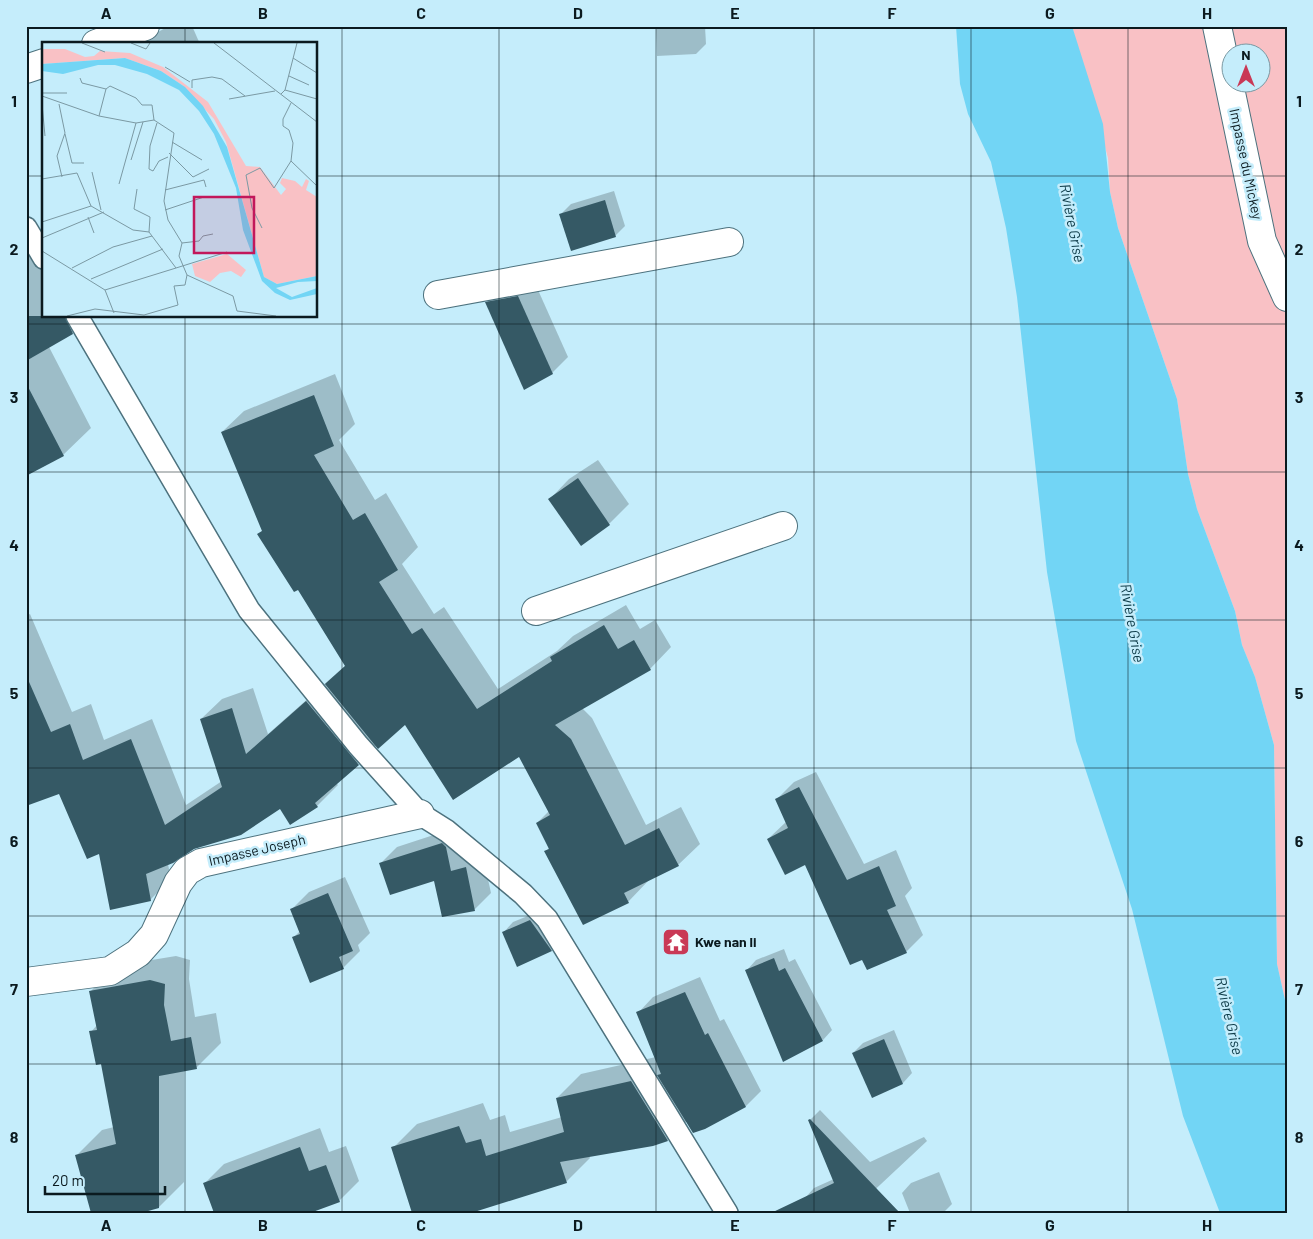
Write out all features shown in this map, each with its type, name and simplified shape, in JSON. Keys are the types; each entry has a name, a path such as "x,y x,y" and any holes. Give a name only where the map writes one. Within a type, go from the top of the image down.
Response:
{"street":[{"path":"101,42 144,26"},
{"name":"Impasse du Mickey","path":"1217,26 1262,241 1287,297"},
{"path":"26,69 42,64"},
{"path":"438,295 729,242"},
{"path":"536,611 783,526"},
{"name":"Impasse Joseph","path":"26,982 110,971 138,953 154,935 178,882 187,871 201,862 420,814"}],"lane":[{"path":"26,228 42,255"},
{"path":"78,318 249,610 358,745 420,814 447,830 523,894 547,918 727,1213"}],"shaded area":[{"path":"1072,26 1287,26 1287,1009 1277,964 1274,745 1255,677 1242,645 1235,611 1197,509 1188,474 1177,399 1118,228 1110,192 1108,158"}],"water":[{"name":"Rivière Grise","path":"956,26 1072,26 1103,124 1110,192 1118,228 1177,399 1188,474 1197,509 1235,611 1242,645 1255,677 1274,745 1277,964 1287,1009 1287,1213 1220,1213 1183,1116 1132,909 1076,741 1047,572 1017,297 1006,228 991,162 968,114 960,84"}],"building":[{"path":"605,200 616,237 571,251 559,214"},
{"path":"518,296 553,374 524,390 485,302"},
{"path":"26,316 66,318 73,334 26,361"},
{"path":"26,383 64,456 26,476"},
{"path":"314,395 334,446 314,455 353,520 365,513 398,570 379,582 412,634 422,628 477,709 552,661 550,657 604,625 618,649 634,640 651,670 555,725 571,739 625,845 659,828 679,866 624,893 629,903 583,925 544,851 549,849 536,823 550,815 519,757 453,800 405,725 378,749 325,684 345,666 298,590 294,592 257,534 262,531 221,432"},
{"path":"578,478 610,525 581,546 548,499"},
{"path":"26,675 51,732 70,724 83,760 131,739 165,825 222,787 200,719 232,708 246,754 306,701 359,765 315,803 318,807 290,825 280,809 241,835 194,849 173,863 146,874 151,901 110,910 99,854 87,859 59,794 26,806"},
{"path":"799,787 847,880 879,866 896,906 887,910 907,953 867,970 862,960 850,965 805,865 785,875 767,839 788,828 775,799"},
{"path":"442,843 446,847 451,871 466,867 475,911 442,917 434,881 390,895 379,863"},
{"path":"328,893 353,951 339,957 344,969 310,983 292,937 300,934 290,909"},
{"path":"530,920 552,951 517,967 502,932"},
{"path":"774,958 779,971 785,968 823,1041 783,1062 745,970"},
{"path":"150,980 165,984 164,1005 171,1041 191,1037 197,1069 159,1076 159,1208 141,1213 91,1213 75,1155 116,1144 101,1064 96,1065 89,1031 97,1030 89,991"},
{"path":"685,992 705,1035 708,1033 746,1107 705,1129 693,1133 657,1075 661,1074 636,1012"},
{"path":"884,1039 903,1084 872,1098 852,1053"},
{"path":"631,1081 668,1141 653,1146 560,1162 567,1183 471,1213 412,1213 391,1147 459,1126 466,1143 481,1139 486,1156 564,1132 556,1098"},
{"path":"810,1119 900,1213 771,1213 834,1183 808,1120"},
{"path":"300,1147 309,1171 326,1165 340,1202 310,1213 214,1213 203,1183"}],"place":[{"name":"Kwe nan li","path":"676,942"}]}
